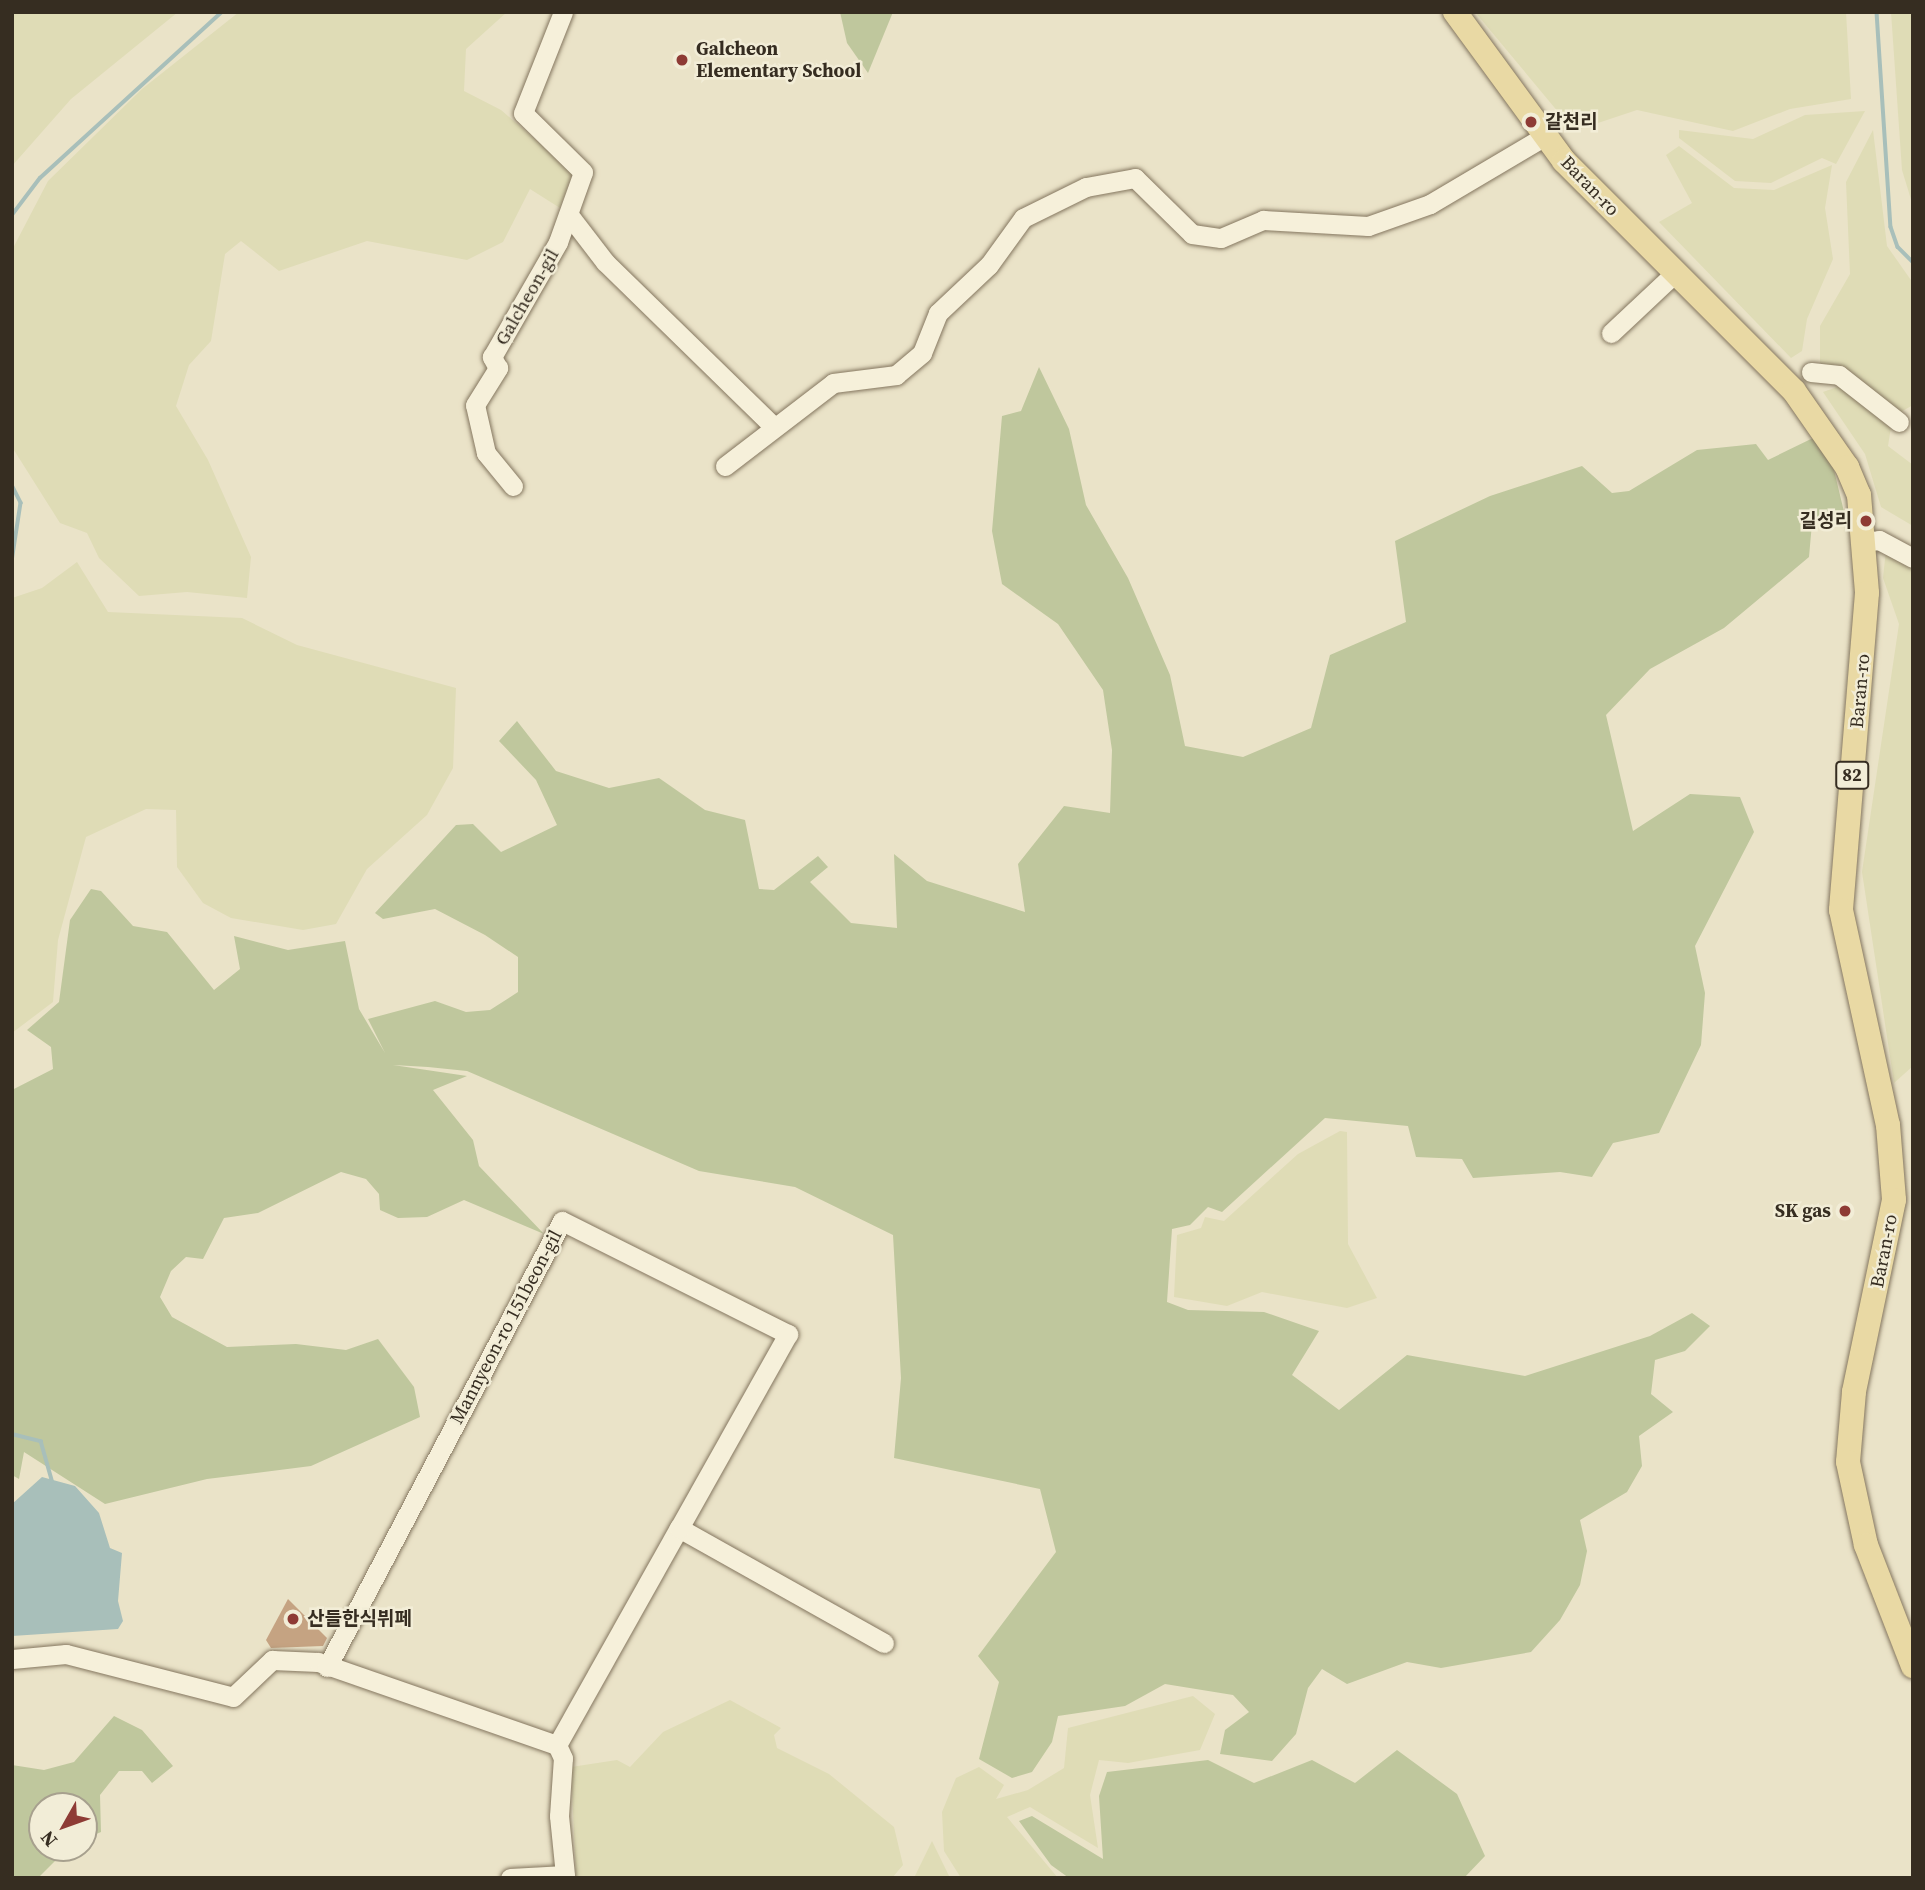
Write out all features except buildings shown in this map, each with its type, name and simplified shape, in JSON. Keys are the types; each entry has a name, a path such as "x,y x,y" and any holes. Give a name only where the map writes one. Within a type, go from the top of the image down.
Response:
{"main road":[{"name":"Baran-ro","path":"1455,12 1545,136 1794,391 1847,467 1859,495 1865,630 1841,910 1888,1125 1894,1200 1854,1392 1848,1462 1866,1545 1913,1666"}],"street":[{"name":"Galcheon-gil","path":"513,486 486,453 475,405 498,368 492,357 531,296 569,215 583,172 523,113 563,12"},
{"path":"725,466 773,426 833,383 896,375 922,353 938,313 989,265 1023,218 1086,187 1135,178 1192,234 1202,236 1221,238 1263,220 1368,226 1430,204 1545,136"},
{"path":"569,215 605,262 773,426"},
{"path":"1611,333 1675,272"},
{"path":"1811,372 1839,375 1899,422"},
{"path":"1861,542 1879,540 1913,558"},
{"name":"Mannyeon-ro 151beon-gil","path":"327,1667 562,1221 788,1334 557,1745"},
{"path":"679,1528 884,1643"},
{"path":"12,1659 66,1654 233,1697 272,1660 327,1667 557,1745 563,1758 559,1816 565,1875 510,1878"}],"shaded area":[{"path":"12,12 178,12 71,99 12,166"},
{"path":"239,12 507,12 466,49 464,91 501,110 573,172 560,208 530,189 503,242 467,260 367,241 279,271 241,241 225,254 211,341 189,365 176,406 208,460 251,557 247,598 187,592 139,596 99,558 87,533 60,523 12,447 12,250 48,181 142,89"},
{"path":"1475,12 1846,12 1851,99 1790,109 1733,131 1637,110 1574,131"},
{"path":"1891,12 1913,12 1913,206 1902,170"},
{"path":"1865,111 1836,164 1822,158 1771,183 1735,181 1679,138 1679,130 1753,139 1805,115"},
{"path":"1873,130 1887,246 1913,283 1913,405 1899,413 1851,372 1820,363 1820,326 1850,274 1846,182"},
{"path":"1679,146 1734,188 1774,190 1832,165 1825,208 1833,259 1807,319 1802,351 1791,358 1659,222 1692,203 1666,155"},
{"path":"1840,386 1891,427 1888,446 1913,465 1913,526 1881,507 1865,454 1823,392"},
{"path":"1886,550 1913,559 1913,1066 1894,1083 1862,872 1899,624 1883,578"},
{"path":"77,562 108,612 242,618 297,645 456,688 453,768 427,815 367,869 336,924 303,930 231,918 203,903 177,867 176,810 146,809 86,837 58,940 53,1002 12,1033 12,598 42,588"},
{"path":"1340,1131 1347,1132 1348,1244 1377,1298 1347,1308 1262,1292 1227,1306 1174,1297 1177,1235 1201,1228 1205,1217 1224,1221 1298,1154"},
{"path":"1193,1696 1215,1714 1200,1750 1128,1763 1099,1760 1090,1795 1098,1848 1030,1807 1007,1817 1058,1878 961,1878 944,1851 942,1812 956,1778 979,1767 1004,1785 996,1799 1028,1790 1064,1768 1068,1728"},
{"path":"730,1700 781,1728 774,1735 777,1748 829,1774 894,1827 903,1865 892,1878 576,1878 571,1767 617,1760 630,1767 663,1732"},
{"path":"932,1841 950,1878 914,1878"}],"green space":[{"path":"840,12 893,12 868,73 847,43"},
{"path":"1039,367 1069,429 1086,505 1128,578 1170,675 1185,746 1243,757 1311,728 1330,655 1406,622 1395,541 1490,496 1582,466 1612,493 1629,491 1697,450 1756,444 1768,460 1813,438 1833,466 1846,520 1812,523 1809,557 1724,628 1650,669 1606,715 1633,831 1690,794 1740,797 1754,832 1695,946 1705,993 1701,1045 1659,1133 1613,1143 1592,1177 1560,1172 1473,1178 1462,1159 1416,1157 1408,1126 1325,1118 1222,1212 1208,1207 1190,1225 1172,1229 1167,1302 1188,1310 1264,1312 1319,1331 1292,1375 1339,1410 1407,1355 1525,1376 1650,1336 1692,1313 1710,1326 1685,1351 1655,1360 1651,1394 1673,1412 1639,1436 1642,1466 1627,1492 1580,1520 1587,1551 1580,1585 1560,1620 1531,1652 1441,1668 1407,1662 1347,1684 1322,1669 1308,1688 1296,1734 1272,1761 1220,1754 1225,1730 1249,1712 1233,1695 1165,1684 1125,1706 1058,1716 1052,1742 1032,1772 1012,1778 979,1759 999,1682 978,1656 1056,1552 1040,1489 894,1458 901,1378 893,1235 795,1187 699,1171 467,1071 393,1065 467,1076 433,1090 473,1140 479,1166 544,1234 464,1200 427,1217 398,1218 380,1210 379,1194 366,1179 341,1172 258,1213 224,1218 203,1259 186,1257 171,1271 160,1297 172,1317 227,1347 296,1344 346,1350 378,1339 414,1387 420,1417 311,1466 207,1479 105,1504 24,1452 19,1479 12,1475 12,1090 53,1069 51,1047 27,1030 59,1002 70,920 91,889 101,891 133,926 167,932 214,990 240,969 234,936 288,950 345,941 359,1009 385,1053 368,1019 435,1001 466,1012 490,1010 518,992 518,957 485,935 435,909 383,919 375,913 456,825 473,824 501,852 557,825 536,780 499,741 517,721 556,771 609,788 659,778 705,810 745,820 759,889 774,890 818,856 828,867 810,882 851,923 897,928 894,854 927,881 1025,912 1018,864 1064,806 1110,813 1112,750 1103,690 1058,624 1002,584 992,531 1002,416 1021,411"},
{"path":"114,1716 142,1730 173,1766 152,1783 142,1771 119,1771 100,1795 101,1832 98,1833 98,1792 28,1792 28,1862 54,1862 38,1878 12,1878 12,1765 44,1770 74,1762"},
{"path":"1397,1750 1457,1794 1485,1856 1464,1878 1069,1878 1051,1865 1019,1821 1032,1816 1103,1859 1099,1796 1107,1772 1208,1760 1254,1783 1312,1760 1355,1783"}],"water":[{"path":"42,1477 75,1486 99,1513 110,1548 122,1553 118,1601 123,1621 118,1629 12,1636 12,1504"}],"waterway":[{"path":"12,215 40,178 222,12"},
{"path":"1877,12 1891,227 1898,247 1913,262"},
{"path":"12,485 21,503 12,562"},
{"path":"12,1434 41,1441 52,1480"}],"place":[{"name":"Galcheon Elementary School","path":"682,60"},
{"name":"갈천리","path":"1531,122"},
{"name":"길성리","path":"1866,521"},
{"name":"SK gas","path":"1845,1211"},
{"name":"산들한식뷔페","path":"293,1619"}]}
